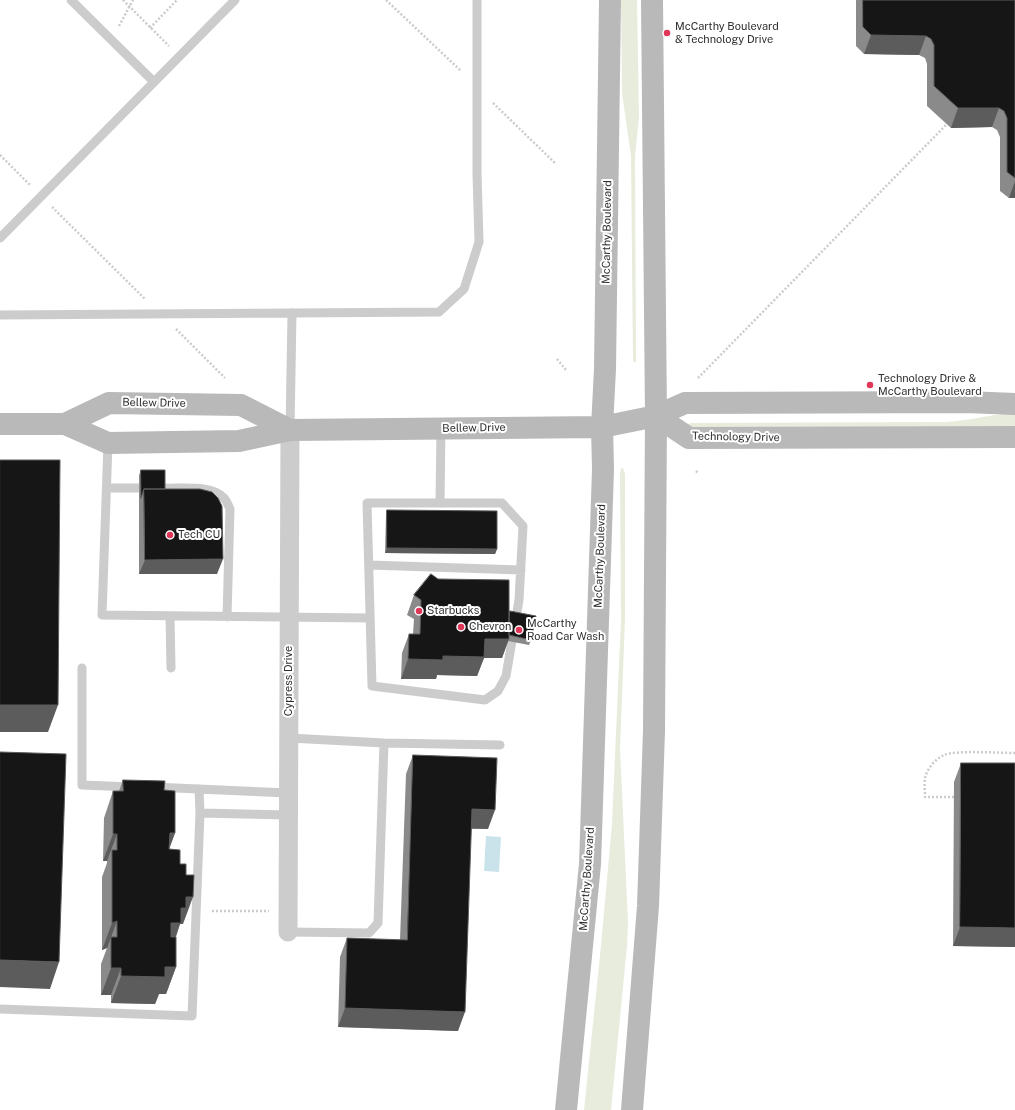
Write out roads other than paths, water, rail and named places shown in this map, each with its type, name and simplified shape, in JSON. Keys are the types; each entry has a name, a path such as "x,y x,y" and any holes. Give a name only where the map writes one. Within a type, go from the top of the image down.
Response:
{"main road":[{"name":"McCarthy Boulevard","path":"566,1110 590,864 602,485 602,427 605,369 610,0"},
{"path":"632,1110 648,906 654,731 656,416 652,0"},
{"path":"656,416 685,403 966,402 1015,404"},
{"name":"Bellew Drive","path":"65,424 109,403 241,405 290,430"},
{"name":"Bellew Drive","path":"0,424 65,424 108,443 239,442 290,430 602,427 656,416"},
{"name":"Technology Drive","path":"656,416 689,438 1015,437"}],"street":[{"name":"Cypress Drive","path":"288,932 290,430"}],"lane":[{"path":"72,0 154,82"},
{"path":"0,238 235,0"},
{"path":"0,316 439,312 464,289 479,242 476,157 477,0"},
{"path":"290,430 292,313"},
{"path":"440,503 441,428"},
{"path":"108,443 102,615 370,618"},
{"path":"107,488 139,488"},
{"path":"163,488 209,489 217,492 225,498 230,509 227,617"},
{"path":"367,503 440,503 502,504 523,526 519,600 506,676 498,691 485,700 372,686 367,503"},
{"path":"369,566 520,570"},
{"path":"170,616 171,668"},
{"path":"82,668 82,785 288,793"},
{"path":"289,738 384,743 500,745"},
{"path":"288,932 369,933 378,923 384,743"},
{"path":"0,1009 192,1016 200,813 199,789"},
{"path":"200,813 288,815"}],"water":[{"path":"486,836 501,837 499,872 484,871"}],"place":[{"name":"McCarthy Boulevard & Technology Drive","path":"667,33"},
{"name":"Technology Drive & McCarthy Boulevard","path":"870,385"},
{"name":"Tech CU","path":"170,535"},
{"name":"Starbucks","path":"419,611"},
{"name":"Chevron","path":"461,627"},
{"name":"McCarthy Road Car Wash","path":"519,630"}]}
